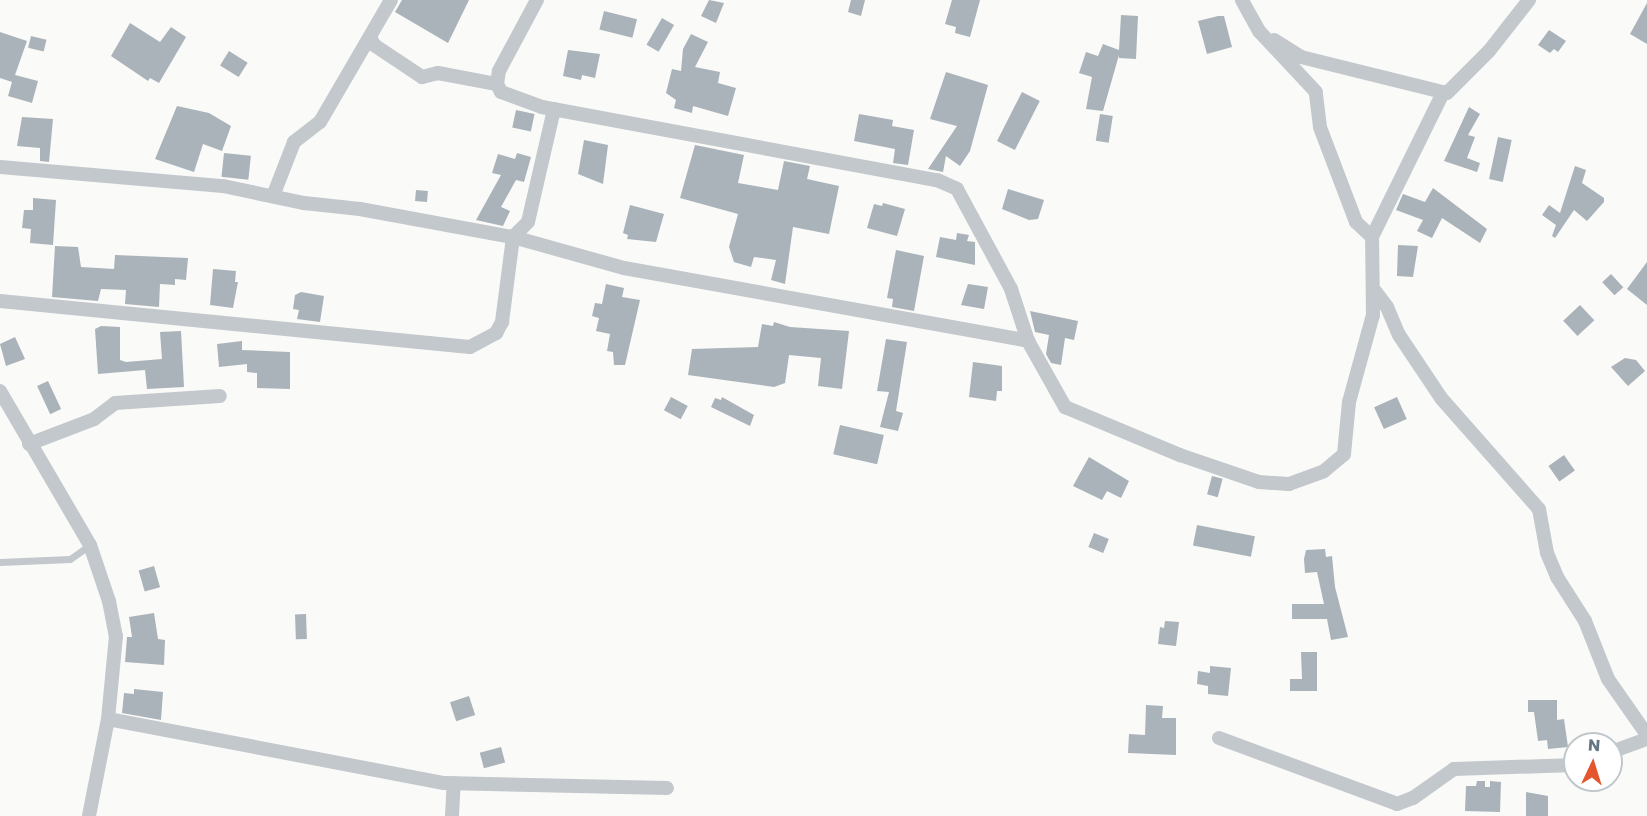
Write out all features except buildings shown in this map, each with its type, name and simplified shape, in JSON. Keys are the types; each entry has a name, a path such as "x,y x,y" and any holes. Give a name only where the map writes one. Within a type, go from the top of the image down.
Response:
{"street":[{"path":"273,196 294,142 320,122 391,0"},
{"path":"537,0 499,70 497,84 501,92 554,109 937,180 957,189 1011,290 1028,341 1065,407 1180,455 1259,482 1289,483 1310,478 1341,460 1346,448 1349,402 1373,315 1375,291 1372,237 1443,93"},
{"path":"1242,0 1259,31 1316,92 1320,127 1356,222 1372,237"},
{"path":"1259,31 1301,57 1443,93 1453,89 1482,59 1529,0"},
{"path":"370,37 374,45 422,77 438,73 497,84"},
{"path":"0,301 470,347 496,333 502,322 513,237 528,222 554,109"},
{"path":"0,167 223,186 513,237 624,268 1028,341"},
{"path":"1375,291 1387,307 1399,335 1441,398 1539,509 1546,553 1557,578 1585,621 1608,679 1647,737 1623,747"},
{"path":"0,391 90,545 109,601 116,636 108,719 89,816"},
{"path":"29,444 94,419 115,403 220,396"},
{"path":"108,719 454,783 667,788"},
{"path":"1219,738 1396,804 1413,798 1454,769 1563,765"},
{"path":"452,816 454,783"}],"lane":[{"path":"0,562 70,559 90,545"}]}
